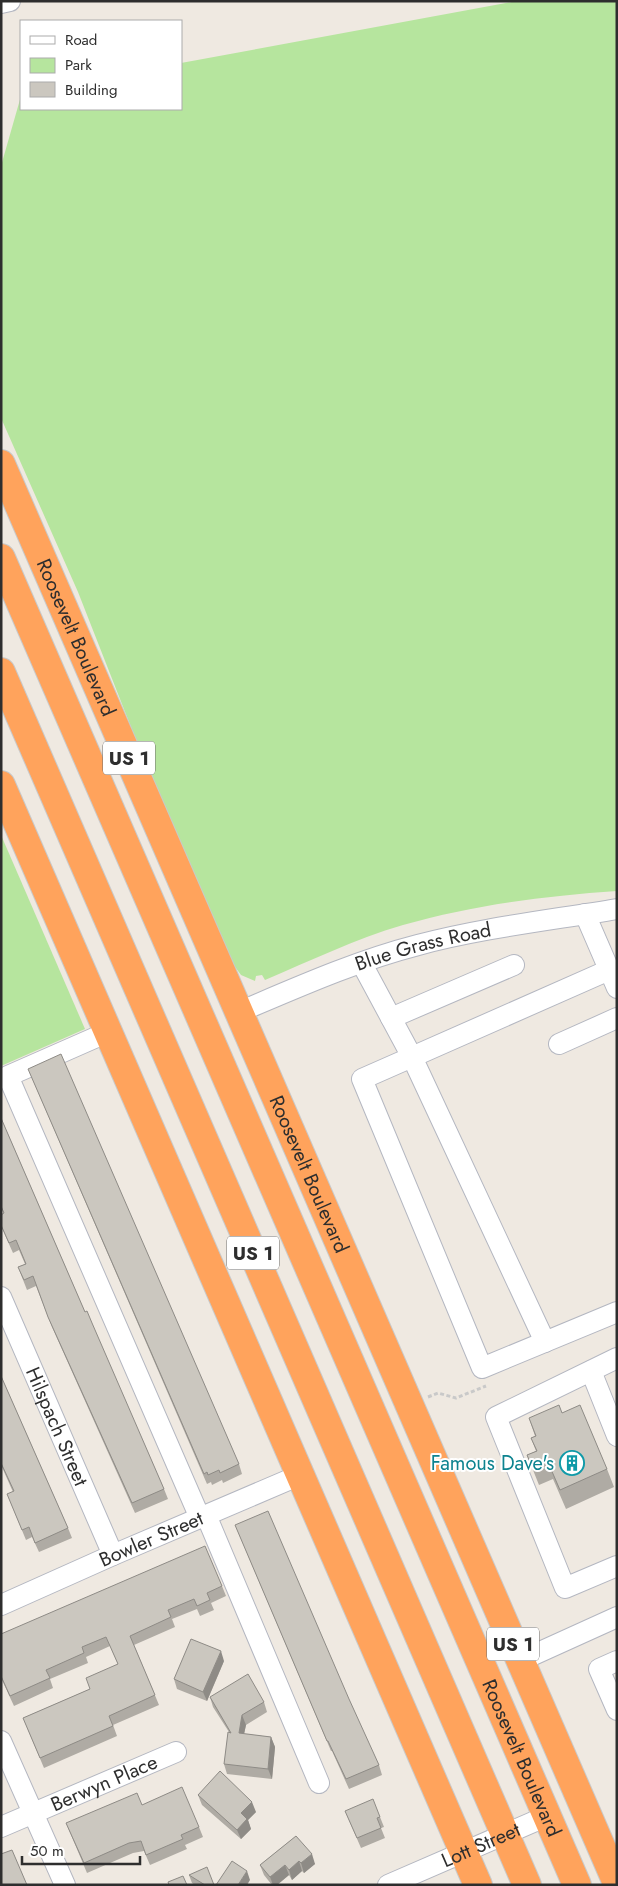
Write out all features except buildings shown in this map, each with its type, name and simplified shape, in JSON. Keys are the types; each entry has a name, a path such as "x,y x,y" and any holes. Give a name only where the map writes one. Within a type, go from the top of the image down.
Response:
{"highway":[{"name":"Roosevelt Boulevard","path":"1,464 617,1883"},
{"name":"Roosevelt Boulevard","path":"1,558 577,1885"},
{"name":"US 1","path":"1,672 527,1885"},
{"name":"US 1","path":"1,785 478,1885"},
{"path":"460,1521 491,1687"}],"street":[{"path":"1,3 10,1"},
{"name":"Blue Grass Road","path":"239,1012 315,980 418,945 617,909"},
{"path":"585,914 613,979 412,1057 362,1079 482,1368 617,1312"},
{"path":"362,964 412,1057 545,1342"},
{"path":"391,1018 514,965"},
{"path":"559,1044 617,1018"},
{"path":"108,1032 8,1076 319,1782"},
{"name":"Hilspach Street","path":"1,1297 112,1555"},
{"path":"617,1358 496,1417 565,1588 617,1566"},
{"path":"591,1371 617,1436"},
{"name":"Bowler Street","path":"1,1605 112,1555 300,1475"},
{"path":"520,1661 617,1618"},
{"path":"617,1661 599,1669 617,1710"},
{"path":"1,1741 65,1885"},
{"name":"Berwyn Place","path":"1,1827 176,1752"},
{"name":"Lott Street","path":"388,1885 415,1879 464,1852 547,1816"}],"path":[{"path":"423,1400 438,1393 456,1398 491,1384"}],"green space":[{"path":"517,1 617,1 617,891 509,902 429,918 368,937 265,980 262,975 256,976 255,981 241,975 230,960 140,750 78,592 1,418 1,166 20,100 20,110 182,110 182,63"},
{"path":"1,835 85,1029 1,1066"}],"place":[{"name":"Famous Dave's","path":"572,1463"}]}
